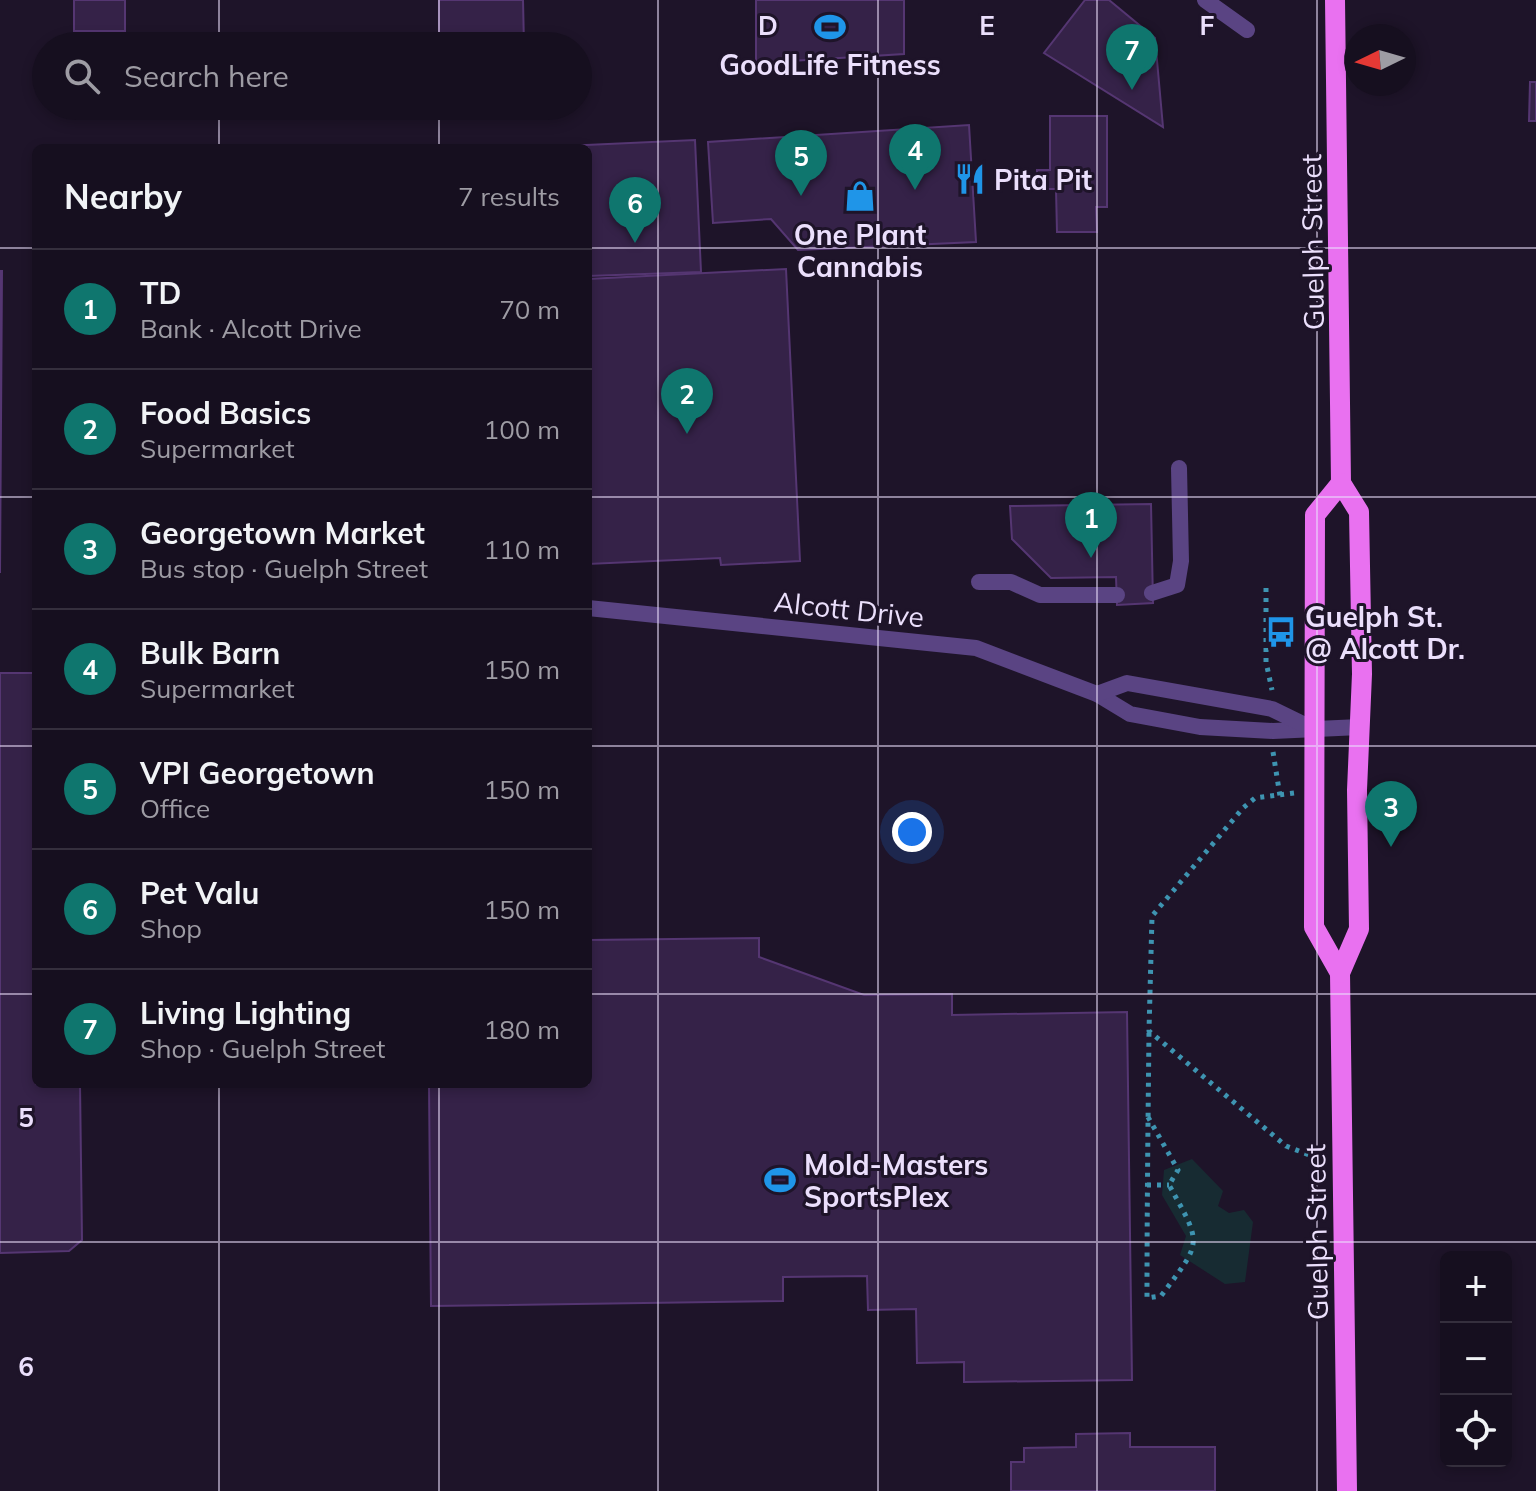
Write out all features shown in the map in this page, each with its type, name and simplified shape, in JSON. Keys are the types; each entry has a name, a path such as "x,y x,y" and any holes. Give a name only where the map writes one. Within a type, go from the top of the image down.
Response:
{"main road":[{"name":"Guelph Street","path":"1335,0 1341,483 1359,512 1359,929 1340,973 1347,1491"},
{"name":"Guelph Street","path":"1340,973 1314,927 1312,788 1315,515 1341,483"}],"street":[{"path":"1205,0 1247,30"},
{"path":"1152,593 1177,585 1181,561 1179,468"},
{"path":"979,582 1011,582 1040,595 1117,595"},
{"name":"Alcott Drive","path":"592,608 976,648 1097,694 1130,714 1200,727 1273,731 1360,727"},
{"path":"1097,694 1127,683 1272,709 1314,729"}],"path":[{"path":"1266,588 1266,662 1272,681 1272,709"},
{"path":"1273,731 1274,775 1280,796"},
{"path":"1169,1185 1195,1232 1194,1251 1161,1296 1147,1298 1152,916 1243,808 1255,798 1312,788"},
{"path":"1149,1031 1286,1146 1343,1168"},
{"path":"1148,1117 1178,1170 1169,1185"},
{"path":"1147,1185 1169,1185"}],"shaded area":[{"path":"1192,1159 1223,1191 1218,1206 1229,1213 1244,1210 1253,1222 1245,1282 1225,1284 1180,1255 1186,1236 1162,1195 1164,1170"}],"building":[{"path":"74,0 125,0 125,31 74,31"},
{"path":"439,0 523,0 524,32 439,32"},
{"name":"GoodLife Fitness","path":"756,0 904,0 904,54 756,63"},
{"path":"1085,0 1109,0 1155,38 1163,127 1044,53"},
{"path":"1530,82 1536,82 1536,121 1529,121"},
{"path":"1050,116 1107,116 1107,207 1096,207 1097,232 1057,232 1056,189 1037,189 1037,170 1050,170"},
{"path":"969,125 976,242 798,250 771,219 713,223 708,142"},
{"path":"695,140 701,272 592,276 592,145"},
{"path":"786,269 800,561 721,565 720,558 592,564 592,279"},
{"path":"0,271 2,271 0,573"},
{"path":"1151,504 1153,603 1117,605 1116,577 1051,578 1012,539 1010,506"},
{"path":"0,673 32,673 32,1088 80,1088 82,1240 69,1251 0,1253"},
{"name":"Mold-Masters SportsPlex","path":"759,938 759,957 864,995 952,994 952,1015 1127,1012 1132,1380 964,1382 964,1362 917,1363 916,1309 868,1310 867,1276 783,1277 783,1301 431,1306 429,1088 592,1088 592,940"},
{"path":"1130,1433 1130,1447 1215,1447 1215,1491 1011,1491 1011,1462 1024,1462 1024,1448 1076,1447 1076,1434"}],"place":[{"name":"GoodLife Fitness","path":"830,27"},
{"name":"Living Lighting","path":"1132,90"},
{"name":"Pita Pit","path":"970,179"},
{"name":"Bulk Barn","path":"915,190"},
{"name":"VPI Georgetown","path":"801,196"},
{"name":"One Plant Cannabis","path":"860,196"},
{"name":"Pet Valu","path":"635,243"},
{"name":"Food Basics","path":"687,434"},
{"name":"TD","path":"1091,558"},
{"name":"Guelph St. @ Alcott Dr.","path":"1281,632"},
{"name":"Georgetown Market","path":"1391,847"},
{"name":"Mold-Masters SportsPlex","path":"780,1180"}]}
